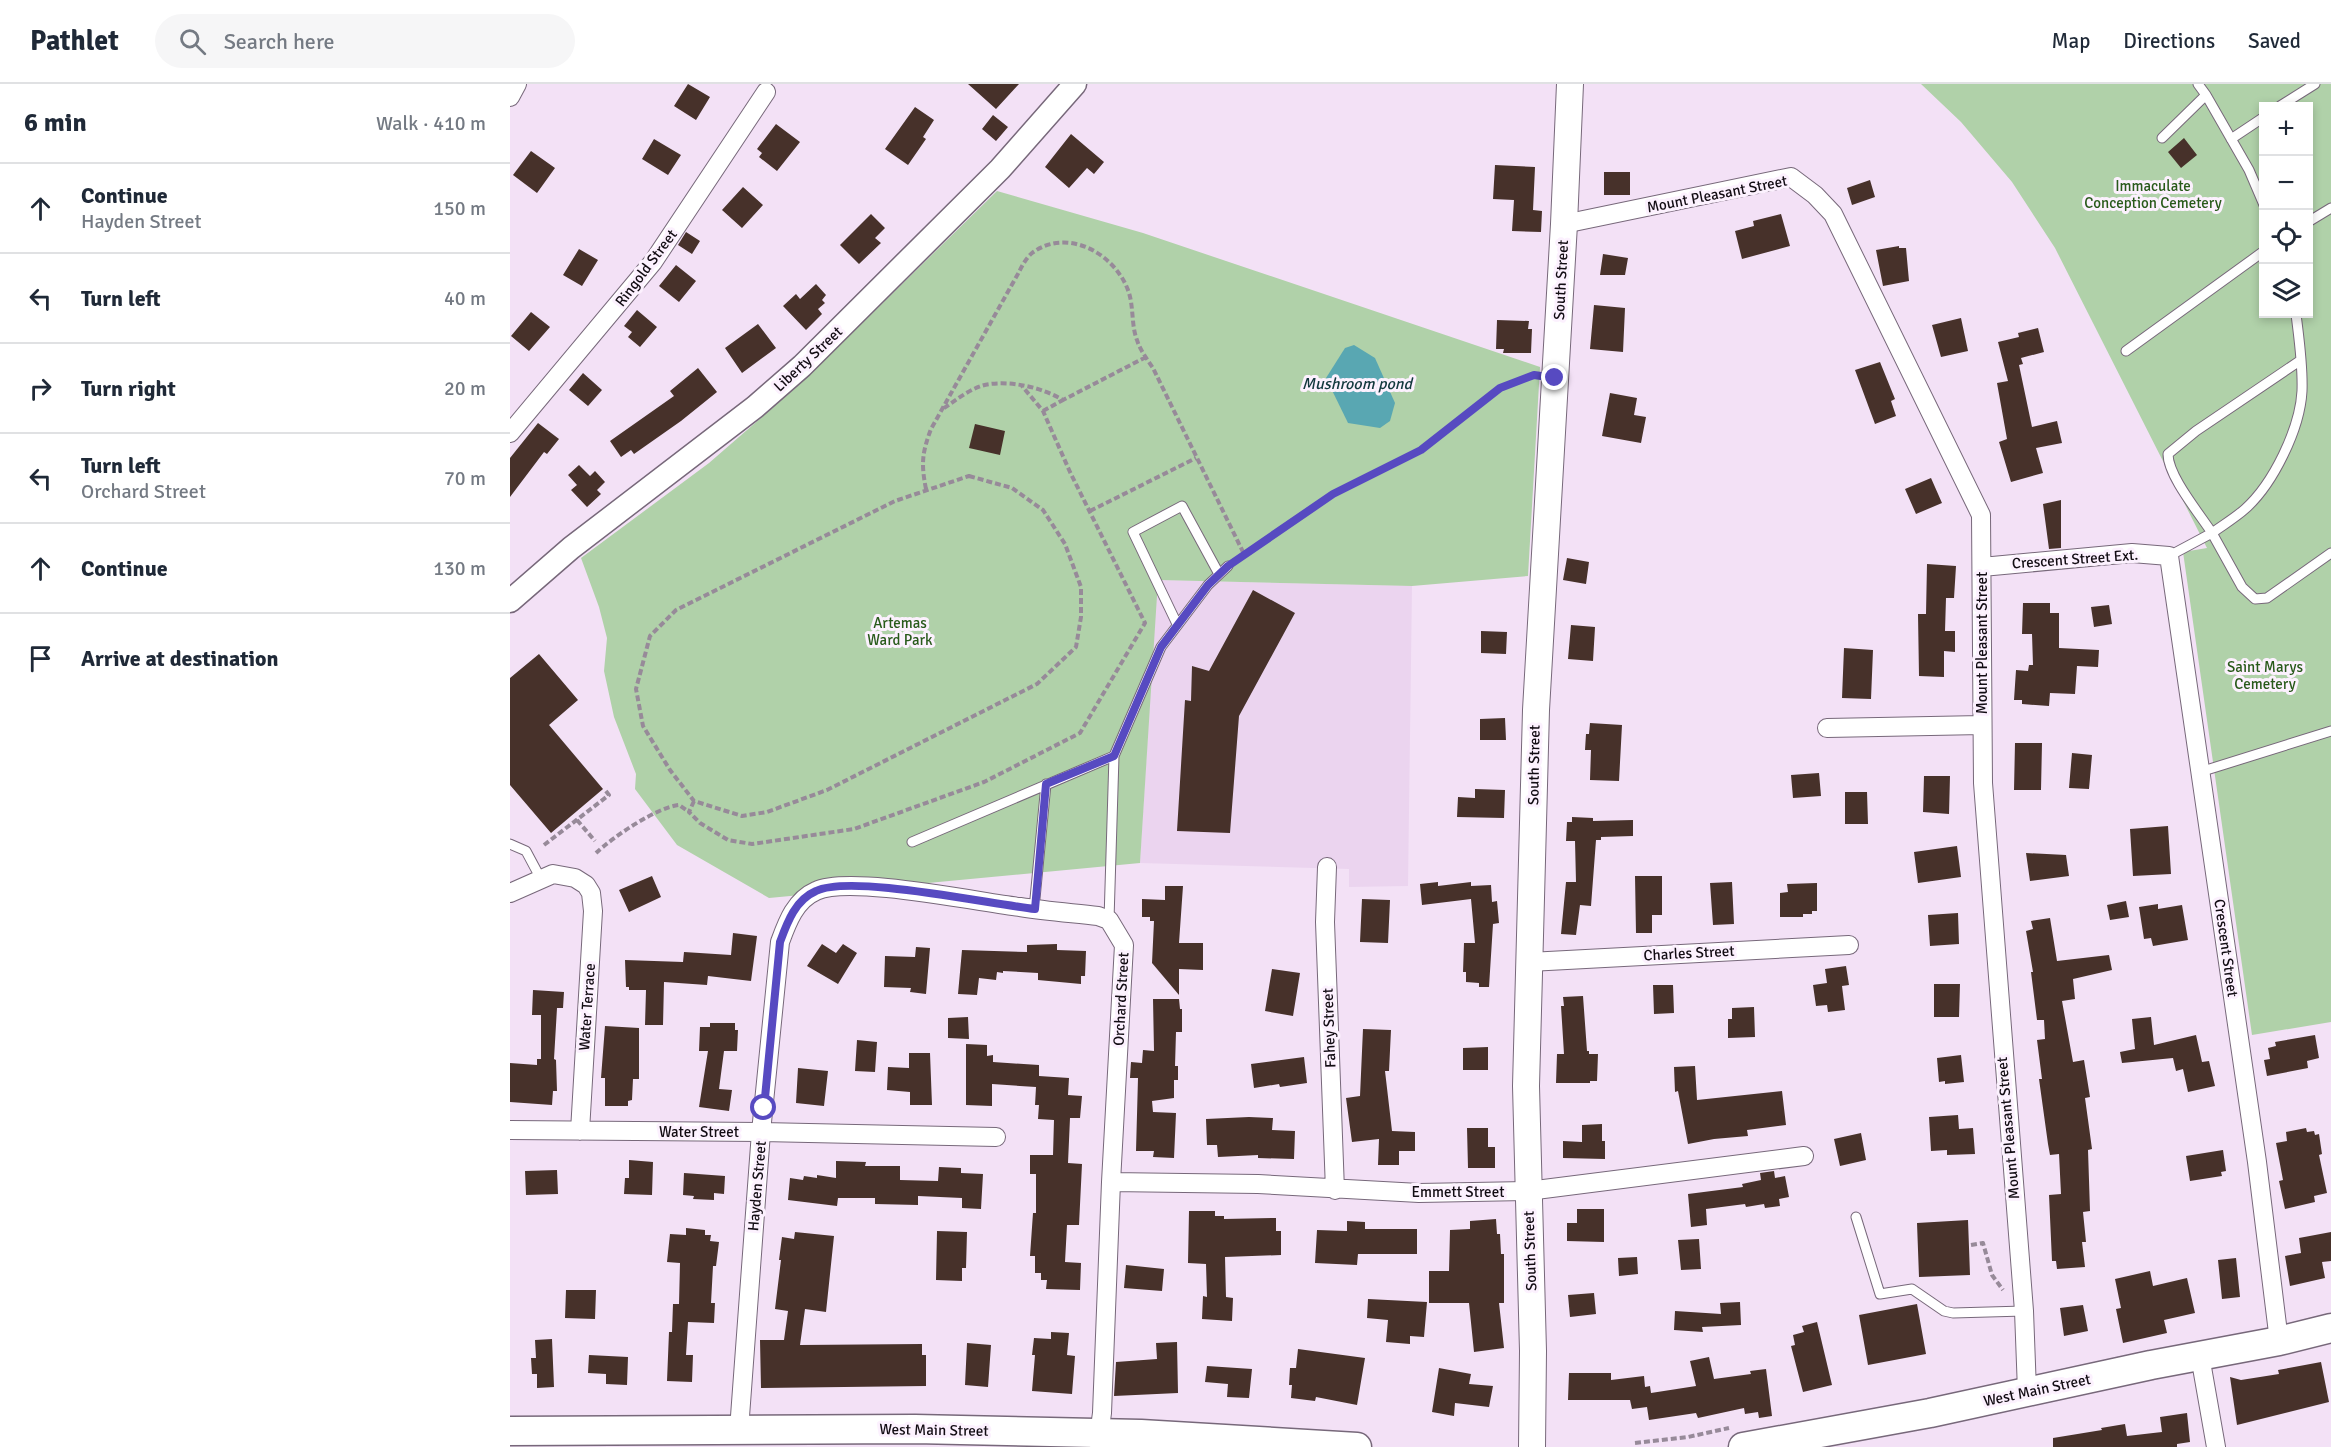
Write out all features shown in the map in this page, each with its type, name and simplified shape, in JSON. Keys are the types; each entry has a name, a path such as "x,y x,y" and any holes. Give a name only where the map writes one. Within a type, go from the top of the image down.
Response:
{"main road":[{"name":"South Street","path":"1532,1447 1533,1351 1526,1086 1536,710 1570,84"},
{"name":"West Main Street","path":"1743,1447 1786,1443 2027,1391 2279,1341 2331,1328"},
{"name":"West Main Street","path":"510,1431 915,1429 1098,1440 1246,1439 1357,1447"}],"street":[{"path":"510,97 517,84"},
{"name":"Liberty Street","path":"510,601 571,548 755,407 802,366 1000,169 1075,84"},
{"name":"Ringold Street","path":"510,433 653,262 766,92"},
{"name":"Mount Pleasant Street","path":"1564,224 1791,177 1815,195 1833,214 1981,515 1983,795 2024,1311 2027,1391"},
{"name":"Crescent Street Ext.","path":"1982,567 2132,553 2169,556"},
{"name":"Crescent Street","path":"2169,556 2257,1162 2279,1341"},
{"path":"1827,728 1982,725"},
{"name":"Fahey Street","path":"1327,867 1325,922 1335,1190"},
{"name":"Water Terrace","path":"541,879 553,874 575,878 586,885 591,893 593,910 580,1131"},
{"path":"510,893 541,879"},
{"name":"Hayden Street","path":"739,1430 761,1132 780,942 789,918 800,903 816,891 844,886 886,889 1098,916 1109,920"},
{"name":"Orchard Street","path":"1098,1440 1102,1413 1111,1182 1124,945 1109,920"},
{"name":"Charles Street","path":"1529,962 1849,945"},
{"name":"Water Street","path":"510,1130 996,1137"},
{"name":"Emmett Street","path":"1111,1182 1258,1184 1335,1190 1419,1192 1528,1191 1804,1156"},
{"path":"2200,1356 2216,1447"}],"lane":[{"path":"2198,84 2248,170 2259,194"},
{"path":"2286,102 2314,84"},
{"path":"2162,138 2206,95"},
{"path":"2230,139 2259,120"},
{"path":"2313,219 2331,208"},
{"path":"2126,351 2259,255"},
{"path":"2169,556 2212,533 2246,509 2263,489 2281,459 2293,429 2302,393 2296,318"},
{"path":"2301,360 2196,432 2168,454 2168,462 2242,587 2255,598 2267,598 2331,554"},
{"path":"1177,624 1132,532 1182,506 1219,574"},
{"path":"1109,920 1114,756 1161,647 1208,585 1228,566"},
{"path":"2200,772 2331,731"},
{"path":"912,842 1114,756"},
{"path":"1035,909 1046,784"},
{"path":"510,844 525,851 541,879"},
{"path":"1856,1217 1880,1294 1912,1289 1944,1311 1953,1313 2024,1311"}],"path":[{"path":"926,489 922,471 922,454 931,429 1019,272 1030,255 1046,244 1069,241 1088,248 1112,264 1128,291 1136,340 1244,554"},
{"path":"1043,411 1146,357"},
{"path":"1228,566 1333,494 1421,450 1500,388 1534,375 1555,378"},
{"path":"942,409 966,393 989,384 1022,386 1049,392 1063,400"},
{"path":"596,853 612,840 667,806 679,805 700,823 728,840 752,844 854,829 1001,775 1080,734 1145,623 1043,411 1022,386"},
{"path":"1090,511 1197,458"},
{"path":"969,476 1012,488 1043,510 1065,544 1081,587 1081,617 1076,647 1037,684 827,790 767,812 741,816 694,801 670,770 644,726 636,689 650,636 676,609 895,501 926,489 969,476"},
{"path":"544,845 609,795 605,790"},
{"path":"689,812 694,801"},
{"path":"577,820 595,841"},
{"path":"1971,1245 1983,1243 1992,1275 2003,1290 2007,1289"}],"shaded area":[{"path":"1157,580 1412,586 1408,886 1349,887 1349,869 1140,863"}],"green space":[{"name":"Immaculate Conception Cemetery","path":"1921,84 2331,84 2331,1022 2252,1035 2183,552 2207,548 2055,248 2012,182 1961,122"},
{"name":"Artemas Ward Park","path":"997,191 1143,233 1540,367 1528,576 1412,586 1158,580 1140,863 769,898 677,845 635,789 636,774 614,717 604,671 607,638 599,607 581,558 709,463 801,383"}],"water":[{"name":"Mushroom pond","path":"1354,345 1375,358 1395,403 1390,421 1380,428 1348,423 1326,378 1345,348"}],"building":[{"path":"688,84 710,97 696,120 674,106"},
{"path":"968,84 1019,84 996,109"},
{"path":"915,107 934,120 923,137 926,139 908,165 885,149"},
{"path":"993,115 1008,127 996,141 982,129"},
{"path":"776,124 800,142 777,171 759,157 762,153 757,149"},
{"path":"1071,134 1104,162 1094,174 1087,168 1069,188 1045,167"},
{"path":"2184,138 2197,155 2181,168 2168,152"},
{"path":"654,139 681,155 668,175 642,159"},
{"path":"531,151 555,168 537,193 513,175"},
{"path":"1495,165 1535,167 1533,210 1542,211 1541,232 1512,231 1514,200 1493,199"},
{"path":"1604,172 1630,172 1630,195 1604,195"},
{"path":"1870,180 1875,197 1852,205 1847,188"},
{"path":"743,187 763,205 742,228 722,210"},
{"path":"871,214 885,228 875,238 881,243 859,264 840,245"},
{"path":"1781,214 1790,246 1742,259 1735,231 1754,226 1753,221"},
{"path":"686,232 700,241 692,254 678,245"},
{"path":"1899,246 1899,248 1906,248 1909,281 1883,286 1876,250"},
{"path":"579,249 598,260 582,286 563,275"},
{"path":"1603,254 1628,258 1625,275 1600,275"},
{"path":"676,265 696,281 679,302 659,286"},
{"path":"816,284 826,295 822,300 825,303 818,309 822,314 806,330 783,306 796,294 800,299"},
{"path":"1594,305 1625,308 1623,352 1590,349"},
{"path":"637,310 657,327 640,347 628,337 632,332 624,326"},
{"path":"531,312 550,327 529,351 511,336"},
{"path":"1961,318 1968,351 1941,357 1932,325"},
{"path":"1497,320 1529,321 1528,329 1532,329 1531,353 1503,353 1504,349 1496,349"},
{"path":"758,324 776,348 742,373 725,348"},
{"path":"2038,328 2044,352 2021,358 2023,364 2019,365 2032,427 2057,421 2062,443 2036,448 2043,473 2011,482 1999,442 2007,439 1997,383 2008,381 1998,342 2019,337 2018,333"},
{"path":"1880,362 1895,399 1891,401 1896,416 1875,424 1855,370"},
{"path":"698,368 717,392 634,454 631,450 621,457 610,441 674,396 670,391"},
{"path":"583,373 602,390 588,406 569,390"},
{"path":"1610,393 1637,398 1634,415 1646,417 1641,443 1602,436"},
{"path":"538,423 559,439 547,454 544,452 510,497 510,458"},
{"path":"975,424 1005,431 1000,455 969,448"},
{"path":"579,465 590,476 595,471 605,482 597,490 601,494 587,507 571,490 577,485 568,475"},
{"path":"1931,478 1942,503 1916,514 1905,489"},
{"path":"2061,500 2061,548 2049,549 2043,504"},
{"path":"1567,558 1589,562 1586,584 1563,580"},
{"path":"1927,564 1956,566 1954,598 1946,598 1945,631 1955,631 1955,652 1944,651 1944,677 1919,676 1918,614 1926,614"},
{"path":"1253,590 1295,613 1239,716 1230,833 1177,831 1185,700 1191,701 1192,666 1209,671"},
{"path":"2023,603 2050,603 2050,613 2059,613 2059,648 2099,650 2098,667 2077,666 2075,694 2050,693 2049,706 2022,704 2022,700 2014,700 2016,670 2028,671 2029,665 2033,665 2032,634 2022,634"},
{"path":"2109,605 2112,624 2094,627 2091,607"},
{"path":"1571,625 1595,627 1593,661 1568,659"},
{"path":"1481,631 1507,632 1506,654 1481,653"},
{"path":"1844,648 1873,650 1871,699 1842,698"},
{"path":"539,654 578,700 549,725 603,789 551,833 510,785 510,678"},
{"path":"1505,718 1506,740 1480,740 1480,719"},
{"path":"1590,723 1622,725 1619,781 1590,780 1591,750 1585,750 1586,734 1589,734"},
{"path":"2015,743 2042,743 2041,790 2014,790"},
{"path":"2072,753 2092,755 2089,789 2069,788"},
{"path":"1819,773 1821,796 1793,798 1791,775"},
{"path":"1924,776 1950,776 1949,814 1923,812"},
{"path":"1475,789 1505,790 1504,818 1457,817 1458,797 1475,798"},
{"path":"1845,792 1867,792 1868,824 1845,824"},
{"path":"1572,817 1593,818 1593,821 1633,820 1633,836 1601,837 1601,840 1596,840 1591,906 1580,905 1576,935 1561,934 1566,882 1576,882 1575,841 1566,841 1567,822 1572,822"},
{"path":"2168,826 2171,874 2133,876 2130,829"},
{"path":"1957,846 1961,877 1918,883 1914,852"},
{"path":"2026,853 2066,855 2069,876 2030,881"},
{"path":"652,876 661,897 629,912 619,890"},
{"path":"1635,876 1662,876 1662,915 1652,915 1652,933 1636,933"},
{"path":"1438,882 1438,886 1471,882 1471,886 1491,885 1492,902 1497,901 1499,923 1493,924 1489,987 1479,987 1479,983 1466,982 1466,972 1463,972 1464,943 1475,943 1471,899 1422,905 1420,884"},
{"path":"1732,882 1734,924 1713,925 1710,883"},
{"path":"1817,883 1817,911 1812,911 1812,914 1803,914 1803,917 1780,917 1780,893 1788,892 1787,884"},
{"path":"1165,886 1183,886 1179,943 1203,943 1203,970 1179,969 1179,995 1152,963 1154,921 1150,921 1150,917 1142,917 1142,899 1165,900"},
{"path":"1362,899 1390,900 1388,943 1360,942"},
{"path":"2126,901 2129,917 2110,920 2107,905"},
{"path":"2158,904 2158,909 2182,905 2188,940 2153,946 2151,938 2144,939 2139,907"},
{"path":"1958,913 1959,944 1930,946 1928,915"},
{"path":"2050,918 2057,961 2109,955 2112,970 2073,979 2075,999 2062,1001 2073,1062 2084,1060 2090,1097 2085,1098 2092,1149 2088,1150 2090,1211 2083,1212 2086,1242 2082,1242 2085,1267 2057,1269 2056,1261 2052,1261 2049,1195 2061,1194 2059,1154 2050,1155 2048,1144 2039,1079 2042,1079 2037,1040 2045,1039 2044,1020 2037,1020 2031,972 2033,972 2026,931 2033,929 2031,921"},
{"path":"733,933 757,936 751,981 708,976 707,985 664,982 663,1025 645,1025 646,990 629,990 629,987 626,987 625,960 683,962 684,952 731,955"},
{"path":"822,944 836,953 843,944 857,953 838,984 807,966"},
{"path":"1057,944 1057,950 1086,951 1085,976 1081,976 1081,984 1038,980 1038,973 1003,971 1003,973 997,972 996,980 979,978 977,995 958,994 962,950 1027,952 1027,945"},
{"path":"916,947 930,948 926,994 910,992 911,988 884,987 885,956 915,957"},
{"path":"1846,966 1849,985 1842,986 1845,1010 1828,1012 1827,1005 1816,1006 1813,985 1827,983 1825,969"},
{"path":"1272,969 1300,973 1293,1016 1265,1011"},
{"path":"1934,984 1960,984 1959,1017 1934,1017"},
{"path":"1653,985 1673,985 1674,1013 1654,1014"},
{"path":"533,990 564,992 563,1008 557,1008 554,1059 556,1060 557,1091 553,1091 552,1105 510,1102 510,1063 537,1065 537,1059 541,1059 541,1015 532,1015"},
{"path":"1583,996 1587,1051 1589,1054 1598,1054 1597,1081 1556,1083 1557,1054 1564,1054 1561,1006 1564,1006 1563,997"},
{"path":"1153,999 1179,999 1180,1009 1182,1009 1182,1032 1176,1032 1175,1066 1178,1066 1178,1080 1174,1080 1174,1098 1152,1101 1153,1112 1176,1113 1174,1158 1153,1157 1154,1151 1136,1151 1138,1078 1130,1078 1131,1062 1142,1063 1143,1050 1154,1051"},
{"path":"1754,1007 1755,1037 1728,1038 1728,1019 1732,1019 1732,1008"},
{"path":"968,1017 969,1039 948,1038 948,1018"},
{"path":"2151,1017 2154,1045 2196,1035 2202,1062 2209,1061 2215,1086 2188,1092 2183,1069 2176,1071 2173,1058 2122,1063 2120,1052 2135,1049 2132,1019"},
{"path":"710,1023 735,1023 735,1030 738,1030 737,1051 724,1051 719,1089 732,1090 729,1111 699,1107 708,1051 699,1051 700,1027 710,1027"},
{"path":"605,1026 639,1028 639,1079 633,1079 632,1100 628,1101 628,1106 605,1106 605,1078 601,1078"},
{"path":"1363,1029 1391,1030 1389,1071 1385,1071 1392,1131 1415,1132 1415,1151 1399,1151 1399,1165 1378,1165 1379,1139 1352,1142 1346,1098 1360,1096"},
{"path":"2315,1035 2319,1058 2307,1061 2308,1068 2267,1076 2264,1060 2270,1059 2268,1048 2276,1046 2275,1042"},
{"path":"857,1040 877,1042 875,1072 855,1071"},
{"path":"966,1044 987,1045 987,1056 993,1055 993,1062 1039,1065 1039,1076 1069,1078 1068,1095 1082,1096 1080,1118 1070,1118 1068,1163 1082,1164 1079,1225 1067,1225 1065,1262 1081,1263 1080,1290 1046,1289 1047,1280 1041,1280 1041,1273 1035,1273 1035,1256 1030,1256 1033,1213 1036,1213 1036,1174 1030,1174 1030,1155 1053,1155 1054,1120 1038,1119 1039,1105 1035,1105 1036,1087 992,1084 992,1106 966,1105"},
{"path":"1488,1047 1488,1070 1463,1070 1463,1048"},
{"path":"909,1053 930,1053 932,1105 910,1105 910,1092 887,1090 888,1067 909,1068"},
{"path":"1961,1055 1964,1082 1945,1084 1945,1081 1939,1082 1937,1058"},
{"path":"1304,1057 1307,1083 1254,1088 1251,1064"},
{"path":"1695,1066 1697,1100 1782,1091 1786,1125 1747,1130 1748,1136 1688,1144 1678,1091 1675,1092 1674,1067"},
{"path":"798,1068 828,1071 824,1106 796,1103"},
{"path":"1958,1115 1959,1129 1973,1128 1975,1154 1947,1155 1947,1150 1931,1151 1929,1117"},
{"path":"1273,1118 1272,1130 1295,1131 1294,1159 1258,1158 1258,1155 1218,1157 1217,1145 1207,1145 1206,1119"},
{"path":"1602,1124 1605,1159 1563,1158 1563,1141 1582,1142 1582,1125"},
{"path":"1467,1128 1488,1128 1488,1147 1495,1147 1495,1168 1468,1168"},
{"path":"2306,1128 2307,1132 2314,1131 2315,1135 2319,1134 2322,1154 2319,1155 2327,1193 2314,1196 2315,1202 2285,1209 2279,1181 2283,1180 2276,1143 2287,1141 2286,1132"},
{"path":"1861,1133 1866,1160 1840,1166 1834,1139"},
{"path":"2223,1150 2226,1171 2221,1172 2222,1176 2190,1181 2186,1156"},
{"path":"629,1160 653,1162 652,1195 624,1194 625,1178 629,1178"},
{"path":"836,1161 866,1162 865,1166 900,1166 900,1180 938,1181 939,1167 961,1168 961,1173 983,1174 981,1209 962,1208 962,1198 918,1196 918,1205 875,1204 875,1198 838,1198 837,1206 788,1200 790,1178 803,1180 804,1176 817,1178 817,1175 836,1178"},
{"path":"557,1170 558,1194 526,1195 525,1171"},
{"path":"1774,1171 1775,1178 1785,1176 1789,1197 1779,1199 1780,1206 1765,1208 1764,1204 1746,1207 1745,1204 1706,1209 1707,1225 1691,1227 1688,1194 1743,1187 1742,1184 1761,1180 1760,1173"},
{"path":"684,1173 725,1176 724,1194 714,1193 714,1200 693,1199 694,1196 683,1195"},
{"path":"1577,1209 1604,1209 1604,1242 1567,1241 1567,1223 1577,1223"},
{"path":"1189,1211 1215,1211 1215,1216 1224,1216 1224,1219 1276,1218 1276,1231 1281,1231 1281,1255 1225,1257 1226,1297 1233,1298 1232,1321 1202,1319 1203,1296 1207,1297 1206,1264 1188,1263"},
{"path":"1496,1219 1497,1234 1500,1234 1501,1254 1504,1254 1504,1303 1499,1303 1504,1348 1474,1352 1469,1303 1429,1303 1429,1271 1449,1271 1450,1230 1470,1229 1470,1221"},
{"path":"1968,1220 1970,1275 1919,1277 1917,1223"},
{"path":"1347,1221 1365,1222 1365,1229 1417,1229 1417,1254 1358,1254 1357,1265 1315,1263 1317,1230 1347,1231"},
{"path":"686,1228 705,1230 705,1235 711,1235 710,1241 719,1242 716,1266 713,1266 711,1303 715,1303 714,1323 688,1322 686,1355 693,1355 692,1382 667,1381 669,1332 672,1332 673,1304 679,1304 680,1263 667,1262 670,1234 686,1235"},
{"path":"937,1231 967,1232 966,1268 962,1268 962,1281 936,1280"},
{"path":"795,1232 834,1236 826,1312 805,1309 800,1345 922,1344 922,1355 926,1355 926,1386 761,1388 760,1340 784,1340 788,1311 775,1309 781,1260 779,1260 782,1237 794,1239"},
{"path":"2331,1232 2331,1261 2322,1262 2325,1278 2290,1286 2285,1256 2301,1253 2299,1238"},
{"path":"1699,1239 1701,1269 1681,1270 1678,1240"},
{"path":"1637,1257 1638,1274 1619,1276 1618,1258"},
{"path":"2236,1258 2240,1297 2222,1299 2218,1260"},
{"path":"1126,1265 1164,1269 1162,1291 1124,1288"},
{"path":"2150,1271 2153,1286 2187,1278 2195,1313 2164,1320 2167,1333 2123,1343 2116,1309 2121,1308 2115,1279"},
{"path":"566,1290 596,1290 595,1319 565,1318"},
{"path":"1594,1293 1596,1314 1570,1317 1568,1295"},
{"path":"1368,1299 1427,1302 1424,1337 1410,1336 1410,1344 1386,1342 1388,1320 1367,1318"},
{"path":"1740,1302 1741,1325 1702,1327 1703,1332 1674,1330 1675,1311 1721,1314 1720,1303"},
{"path":"1917,1304 1926,1354 1868,1365 1859,1315"},
{"path":"2083,1305 2088,1331 2064,1336 2060,1308"},
{"path":"1817,1322 1832,1385 1803,1392 1791,1346 1795,1345 1793,1335 1804,1332 1802,1326"},
{"path":"1051,1332 1069,1333 1067,1355 1075,1356 1072,1394 1032,1391 1034,1338 1051,1339"},
{"path":"552,1339 554,1387 537,1388 537,1374 532,1374 531,1358 536,1358 535,1340"},
{"path":"1177,1342 1178,1393 1114,1396 1116,1362 1157,1359 1156,1343"},
{"path":"967,1343 991,1345 988,1387 965,1385"},
{"path":"1298,1349 1365,1358 1357,1405 1316,1397 1315,1401 1291,1398 1290,1368 1296,1368"},
{"path":"589,1355 628,1357 627,1385 606,1384 606,1374 588,1373"},
{"path":"1709,1357 1714,1379 1751,1374 1750,1371 1766,1369 1772,1416 1759,1418 1758,1412 1745,1414 1744,1408 1698,1418 1696,1413 1649,1420 1647,1407 1632,1409 1630,1400 1568,1400 1569,1373 1611,1373 1611,1380 1644,1376 1645,1387 1650,1386 1651,1393 1696,1386 1690,1361"},
{"path":"2321,1362 2329,1402 2237,1425 2230,1377 2241,1380 2279,1374 2278,1370"},
{"path":"1207,1366 1252,1369 1249,1398 1227,1397 1228,1384 1205,1382"},
{"path":"1439,1368 1471,1374 1469,1384 1493,1386 1489,1407 1455,1403 1454,1416 1432,1412"},
{"path":"2187,1413 2190,1442 2177,1444 2177,1447 2053,1447 2053,1438 2125,1424 2127,1436 2162,1432 2160,1417"}],"route":[{"path":"764,1108 780,942 789,918 800,903 816,891 844,886 886,889 1035,909 1046,784 1114,756 1161,647 1208,585 1244,554 1333,494 1421,450 1500,388 1534,375 1555,378"}],"park label":[{"name":"Saint Marys Cemetery","path":"2265,676"}]}
